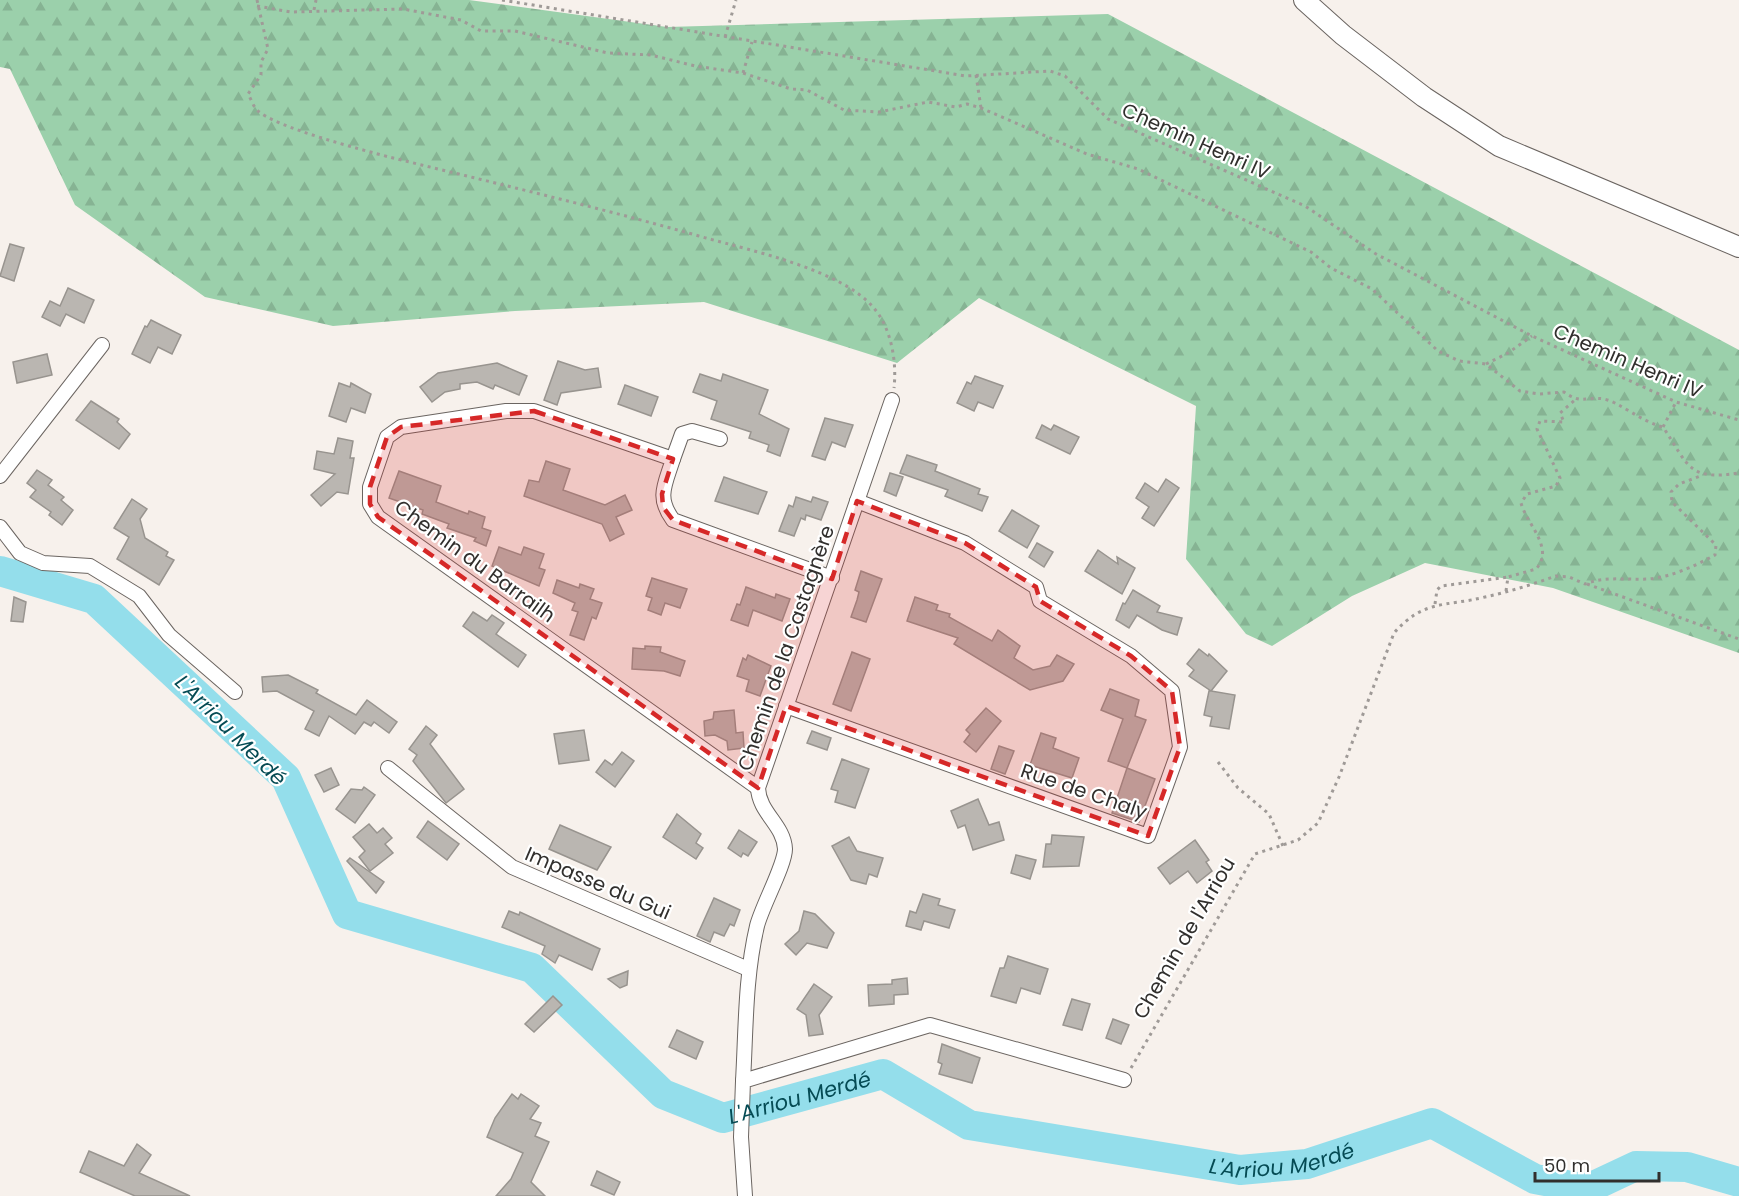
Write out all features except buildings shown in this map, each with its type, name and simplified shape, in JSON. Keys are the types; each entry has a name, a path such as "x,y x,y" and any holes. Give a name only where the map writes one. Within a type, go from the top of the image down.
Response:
{"main road":[{"path":"1304,0 1343,35 1424,97 1499,146 1739,247"},
{"path":"1424,97 1553,157 1739,235"}],"street":[{"path":"0,476 102,345"},
{"name":"Chemin de la Castagnère","path":"743,1085 748,969 758,924 770,888 783,861 785,849 782,835 758,799 758,788 892,400"},
{"name":"Chemin du Barrailh","path":"673,459 534,411 506,411 401,427 387,437 369,487 370,504 378,517 758,788"},
{"path":"720,438 692,431 682,434 662,494 663,507 673,520 832,578"},
{"name":"Rue de Chaly","path":"786,706 1148,836 1180,747 1172,691 1131,656 1040,601 1036,587 965,543 858,501"},
{"path":"0,527 20,553 43,563 90,566 139,596 170,635 235,692"},
{"name":"Impasse du Gui","path":"388,768 512,867 748,969"},
{"path":"745,1196 741,1137 743,1085 930,1025 1124,1080"}],"path":[{"path":"257,0 268,49 261,62 261,75 248,94 256,110 277,121 344,145 629,216 766,255 838,280 872,306 888,329 896,377 892,400"},
{"path":"314,10 316,0"},
{"name":"Chemin Henri IV","path":"502,0 752,42 976,75 1050,70 1065,76 1108,119 1305,206 1376,254 1532,336 1676,402 1739,420"},
{"path":"725,37 736,0"},
{"path":"257,6 291,12 403,9 461,20 481,31 515,31 608,53 651,55 694,66 743,73 791,89 807,90 844,110 879,112 928,102 956,107 967,104 981,108 1087,154 1138,169 1311,252 1331,268 1372,289 1438,351 1459,362 1486,364 1520,391 1539,394 1564,392 1575,400 1604,399 1649,424 1663,427 1685,460 1694,471 1703,476 1739,472"},
{"path":"743,73 752,42"},
{"path":"976,75 981,108"},
{"path":"1486,364 1532,336"},
{"path":"1435,604 1437,590 1441,586 1508,577 1536,569 1542,563 1541,541 1524,516 1521,503 1527,494 1556,486 1560,478 1537,429 1540,421 1564,422 1560,413 1575,400"},
{"path":"1663,427 1676,402"},
{"name":"Chemin de l'Arriou","path":"1124,1080 1255,854 1298,840 1318,823 1339,777 1394,633 1408,617 1435,604 1506,592 1556,576 1569,577 1585,584 1599,579 1650,579 1696,565 1715,555 1716,545 1672,502 1671,492 1679,484 1703,476"},
{"path":"1506,592 1508,577"},
{"path":"1585,584 1739,639"},
{"path":"1218,762 1238,788 1269,814 1283,846"}],"highlighted area":[{"path":"534,411 673,459 662,494 663,507 673,520 832,579 857,501 965,543 1036,587 1040,601 1131,656 1172,691 1180,747 1148,836 786,706 758,788 378,517 370,504 370,487 387,437 401,427"}],"green space":[{"path":"0,0 469,0 667,27 1108,14 1739,350 1739,653 1553,588 1425,563 1352,596 1272,646 1246,634 1186,559 1196,406 979,298 897,363 704,302 515,311 333,326 205,297 75,205 10,69 0,67"}],"waterway":[{"name":"L'Arriou Merdé","path":"0,571 94,599 286,778 347,914 532,968 663,1094 723,1118 883,1074 969,1125 1240,1170 1307,1164 1432,1123 1535,1179 1587,1189 1636,1166 1687,1167 1739,1182"}]}
